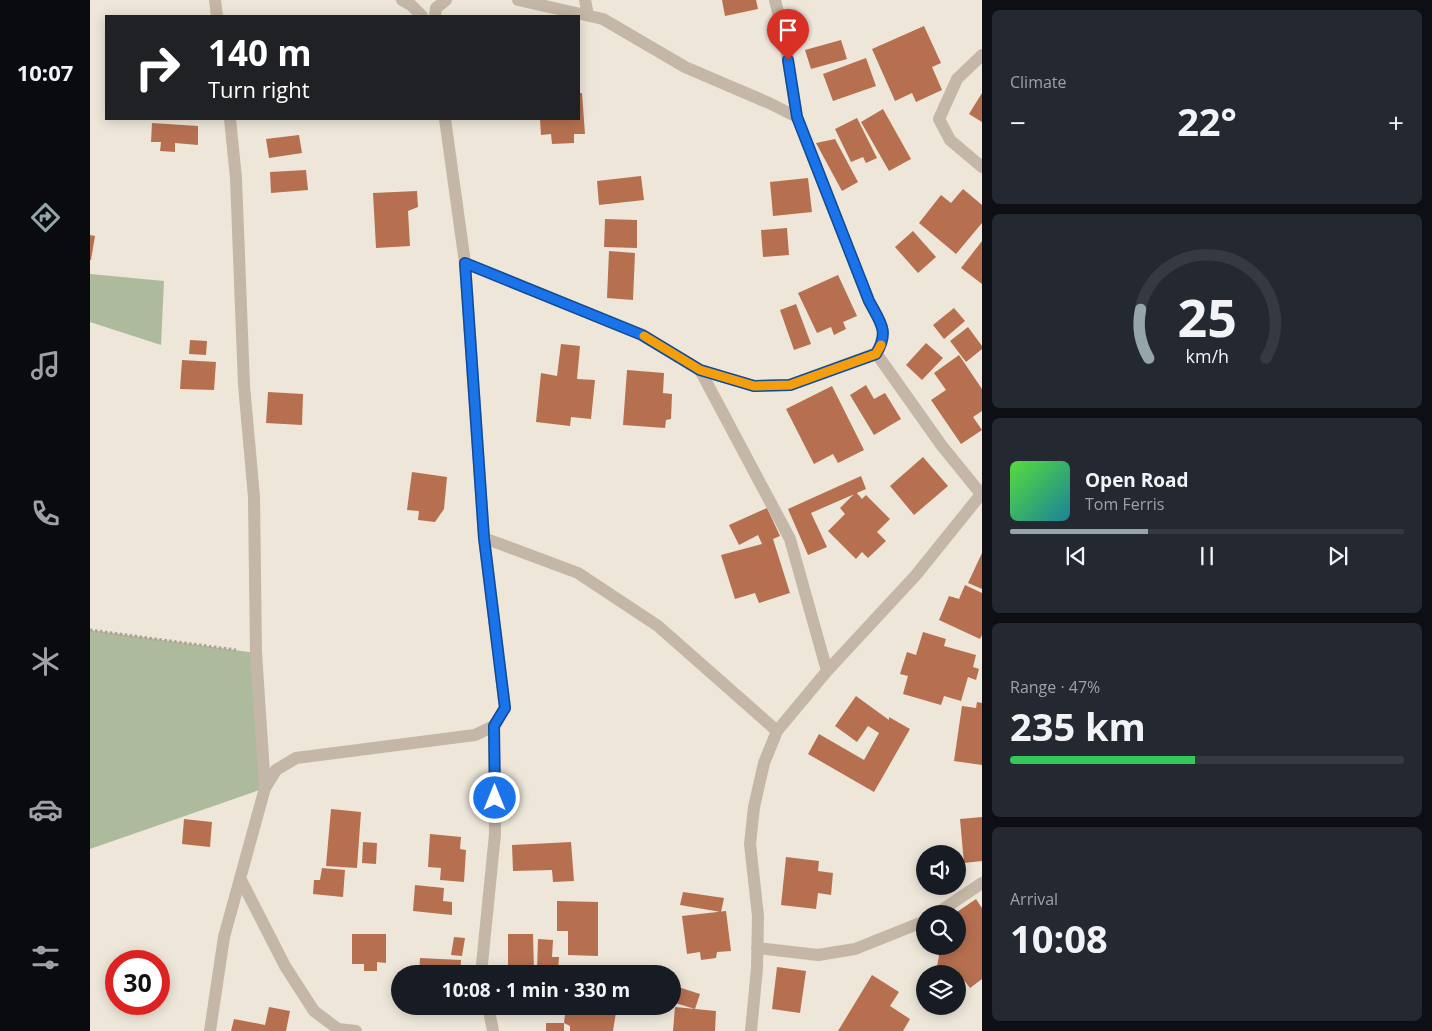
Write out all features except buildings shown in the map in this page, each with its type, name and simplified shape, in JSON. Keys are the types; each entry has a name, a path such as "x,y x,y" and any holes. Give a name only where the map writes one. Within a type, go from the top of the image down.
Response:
{"street":[{"path":"215,0 217,15"},
{"path":"402,0 411,5 421,15"},
{"path":"435,15 436,8 446,0"},
{"path":"518,0 603,19 685,67 797,117"},
{"path":"585,0 588,16"},
{"path":"465,263 642,335 700,370 754,386 790,385 876,354 882,343 883,328 869,301 797,117 785,41 775,0"},
{"path":"982,55 957,79 939,119 950,140 982,167"},
{"path":"230,120 236,178 244,385 254,497 256,653 266,788"},
{"path":"445,120 465,263 484,538 505,708 494,726 495,834 482,965"},
{"path":"751,1031 758,916 750,844 754,807 764,763 777,731 827,671 916,575 982,494 942,446 876,354"},
{"path":"700,370 790,539 827,671"},
{"path":"484,538 578,573 658,626 777,731"},
{"path":"210,1031 224,937 266,788 276,770 296,758 476,735 494,726"},
{"path":"240,878 285,966 314,1011 338,1029 356,1031"},
{"path":"949,905 982,883"},
{"path":"757,948 818,955 855,949 916,925"},
{"path":"490,1015 493,1031"}],"path":[{"path":"90,630 256,653"}],"green space":[{"path":"90,274 164,281 161,345 90,322"},
{"path":"90,630 256,653 265,788 90,849"}],"slow traffic":[{"path":"644,336 700,370 754,386 790,385 876,354 881,345"}],"route":[{"path":"495,798 494,726 505,708 484,538 465,263 642,335 700,370 754,386 790,385 876,354 882,343 883,328 869,301 797,117 788,60"}]}
